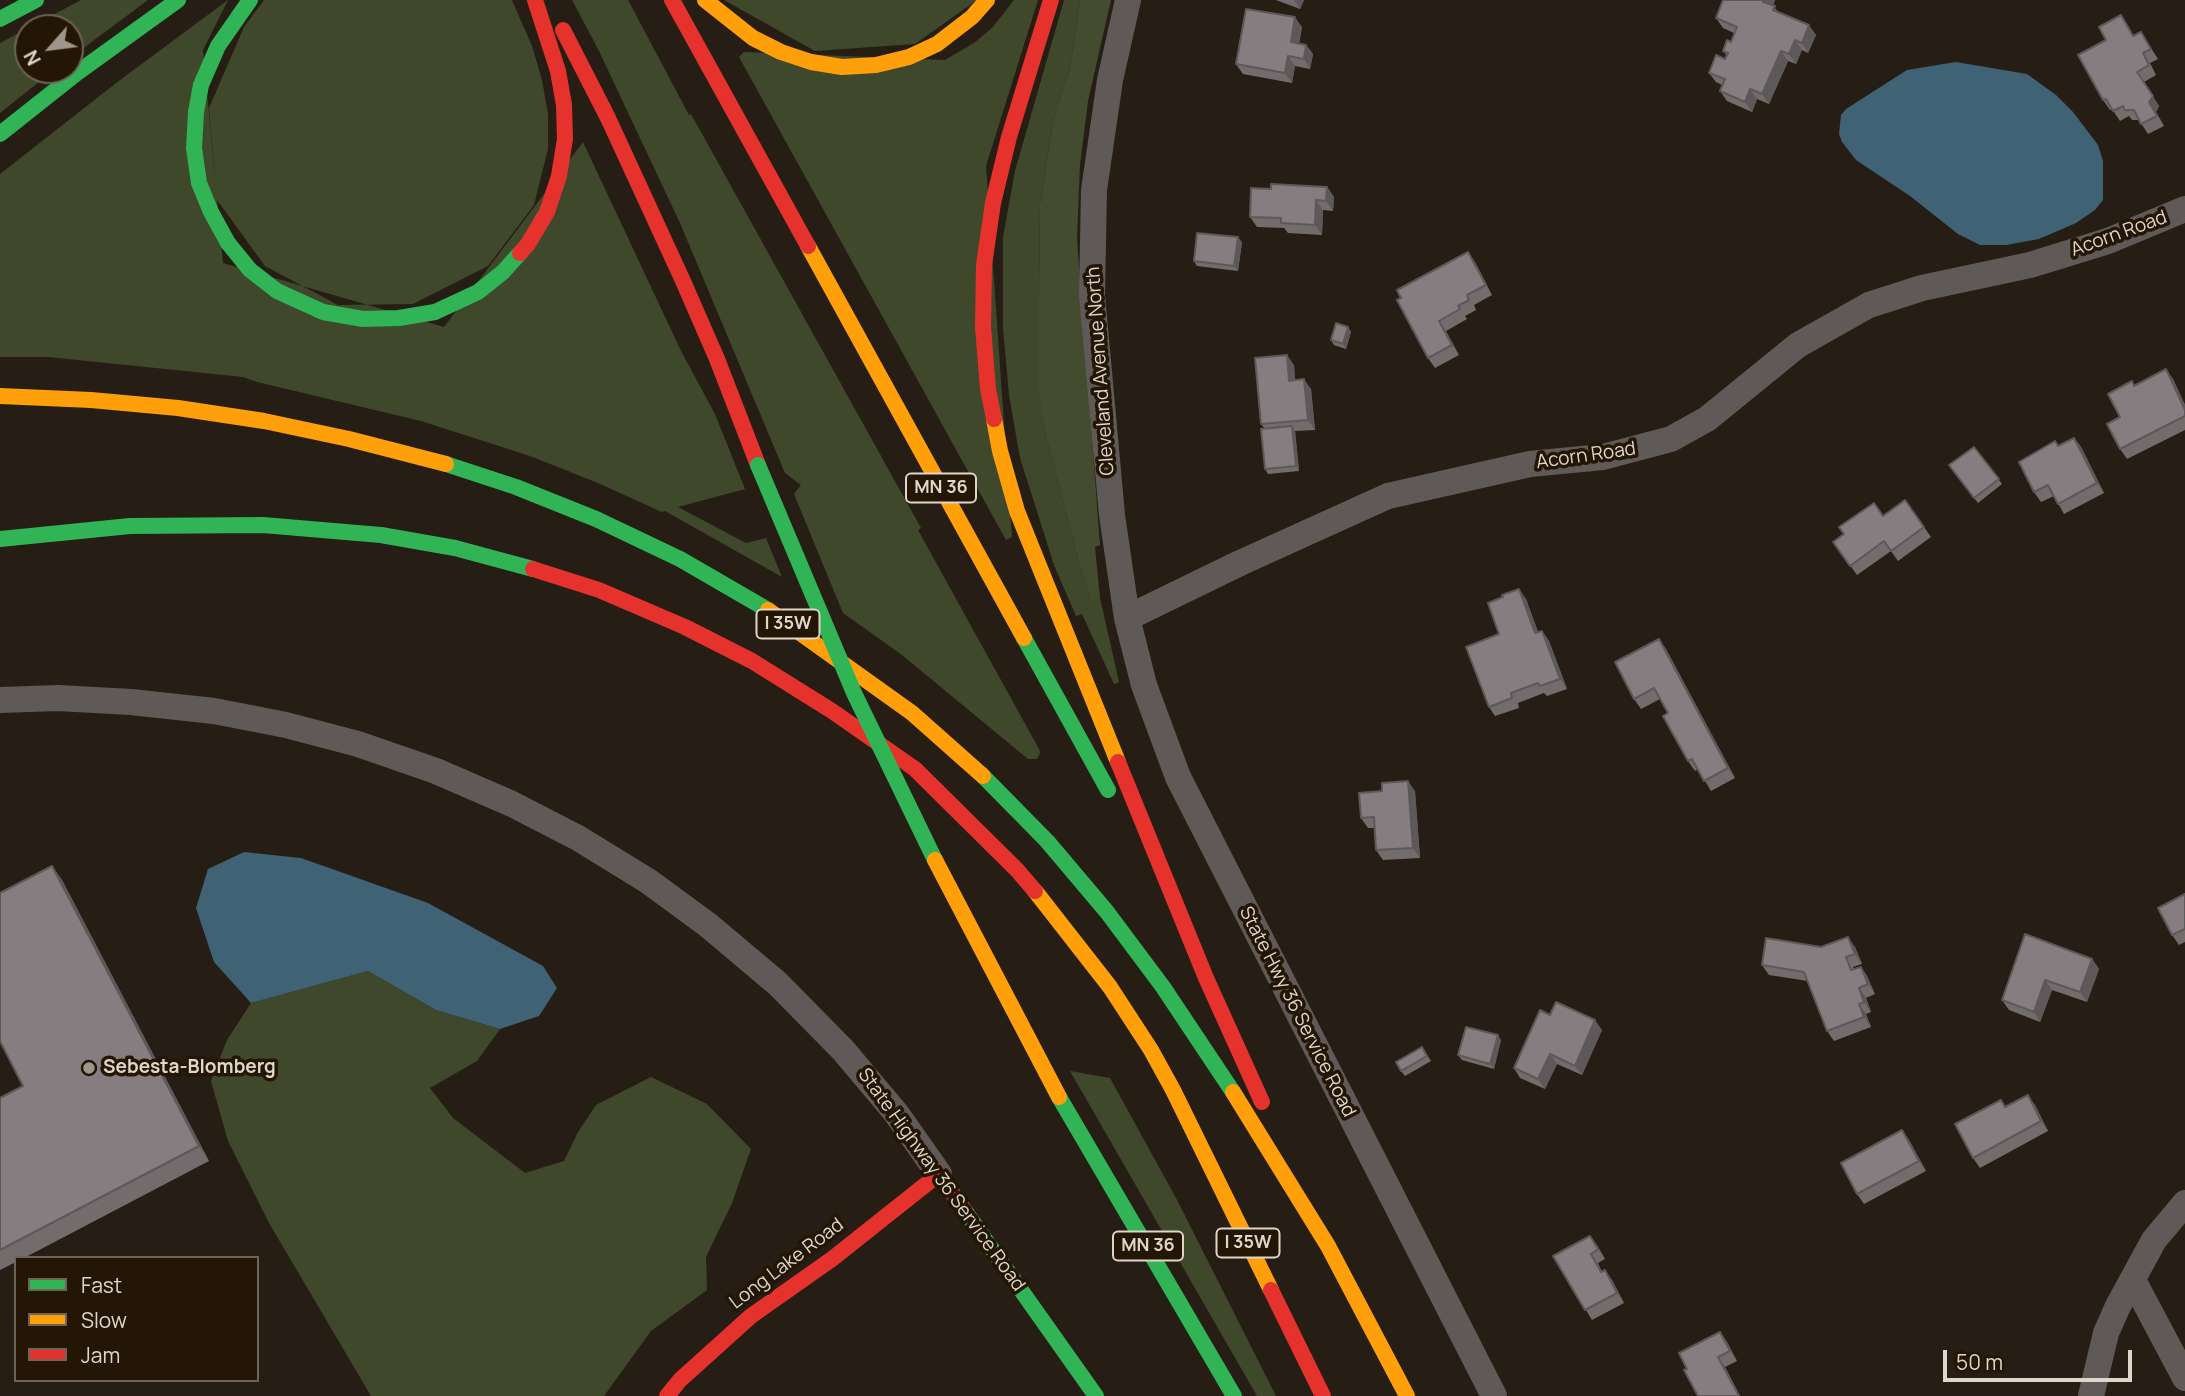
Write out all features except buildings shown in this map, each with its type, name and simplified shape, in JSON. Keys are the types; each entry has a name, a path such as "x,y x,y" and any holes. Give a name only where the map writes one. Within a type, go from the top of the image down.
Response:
{"main road":[{"path":"0,19 36,0"},
{"path":"0,134 77,73 178,0"},
{"path":"250,0 218,46 201,85 195,112 194,148 199,183 228,243 250,270 277,290 305,305 323,312 363,319 398,318 435,312 478,292 503,272 528,244 547,212 565,139 564,105 558,71 535,0"},
{"name":"MN 36","path":"548,0 608,118 684,281 758,466 859,705 933,856 1059,1097 1234,1396"},
{"name":"MN 36","path":"672,0 1114,802"},
{"path":"705,0 753,38 780,52 811,62 842,66 876,65 909,57 937,44 972,17 987,0"},
{"path":"1051,0 1009,136 993,203 984,265 983,327 988,389 1000,451 1017,511 1038,568 1206,978 1328,1246"},
{"name":"I 35W","path":"0,396 91,400 178,408 300,429 433,460 516,486 596,519 680,559 761,605 912,713 982,775 1047,841 1107,912 1163,987 1247,1113 1328,1246 1407,1396"},
{"name":"I 35W","path":"0,539 130,526 263,525 381,535 455,548 599,590 685,627 752,661 832,711 915,769 1017,870 1065,927 1110,987 1151,1050 1173,1090 1323,1396"},
{"path":"1126,825 1206,978"},
{"name":"Long Lake Road","path":"667,1396 680,1380 751,1316 832,1259 939,1174"},
{"name":"State Highway 36 Service Road","path":"939,1174 1096,1396"}],"street":[{"name":"Cleveland Avenue North","path":"1127,618 1112,515 1092,295 1095,178 1110,80 1128,0"},
{"name":"Acorn Road","path":"1127,618 1388,496 1530,464 1603,457 1671,439 1707,419 1798,345 1869,305 1922,288 2030,265 2108,241 2185,209"},
{"name":"State Hwy 36 Service Road","path":"1127,618 1144,685 1178,777 1494,1396"},
{"name":"State Highway 36 Service Road","path":"0,700 58,698 131,702 214,711 286,725 358,744 436,771 512,804 578,838 648,881 708,925 778,984 843,1050 896,1113 939,1174"},
{"path":"2091,1396 2106,1333 2118,1306 2154,1240 2185,1203"},
{"path":"2133,1280 2185,1378"}],"green space":[{"path":"81,0 148,0 84,48 84,14 54,14"},
{"path":"228,0 203,50 223,263 444,327 583,142 681,351 715,414 745,489 678,507 746,543 766,538 782,577 665,511 530,456 421,421 243,377 49,357 0,357 0,174"},
{"path":"264,0 512,0 532,46 542,80 548,114 548,149 534,205 488,266 413,304 338,305 265,266 217,200 209,108 244,27"},
{"path":"572,0 628,0 689,115 691,114 921,528 918,530 1039,749 1037,759 1028,759 902,655 843,613 794,494 801,485 785,473 680,223"},
{"path":"724,0 977,0 915,44 815,51"},
{"path":"1014,0 1038,0 986,166 1012,537 1006,540 739,57 744,52 945,60 974,43 992,28"},
{"path":"1064,0 1080,0 1070,68 1054,117 1040,203 1039,299 1044,428 1078,559 1092,601 1100,598 1119,682 1114,684 1082,614 1076,616 1054,565 1020,458 1009,395 1003,328 1003,237 1015,171"},
{"path":"1080,0 1111,0 1088,101 1080,165 1077,239 1100,545 1095,547 1100,598 1092,602 1044,428 1038,384 1040,203 1054,117 1070,68"},
{"path":"14,36 14,84 36,84 0,113 0,43"},
{"path":"368,971 436,1010 500,1029 477,1061 430,1088 453,1118 525,1173 564,1161 578,1132 596,1105 651,1077 707,1104 751,1149 732,1203 706,1257 707,1290 651,1331 604,1396 371,1396 269,1223 228,1141 211,1081 227,1040 251,1003"},
{"path":"1070,1071 1110,1078 1176,1198 1276,1396 1257,1396"}],"water":[{"path":"1956,62 2027,74 2056,95 2073,112 2098,145 2103,161 2103,200 2095,210 2076,223 2039,239 2006,245 1980,245 1958,234 1910,196 1856,160 1839,134 1841,115 1846,109 1907,70"},
{"path":"244,852 301,858 428,903 543,966 557,988 539,1016 500,1029 436,1010 368,971 251,1003 214,962 196,908 208,869"}],"traffic: fast":[{"path":"0,19 36,0"},
{"path":"0,134 77,73 178,0"},
{"path":"250,0 218,46 201,85 194,148 199,183 211,212 228,243 250,270 277,291 323,312 363,319 399,318 435,312 478,292 503,272 520,253"},
{"path":"446,464 516,487 596,519 680,559 768,610"},
{"path":"758,465 854,693 935,860"},
{"path":"0,539 130,526 263,525 381,535 455,548 533,569"},
{"path":"1024,638 1108,790"},
{"path":"983,776 1047,841 1107,912 1163,987 1233,1092"},
{"path":"1059,1097 1234,1396"},
{"path":"965,1211 1096,1396"}],"traffic: slow":[{"path":"705,0 753,38 781,52 811,62 842,67 876,65 909,57 937,44 972,17 987,0"},
{"path":"808,246 1024,638"},
{"path":"0,396 91,400 178,408 264,421 446,464"},
{"path":"994,419 1017,511 1118,762"},
{"path":"768,610 912,713 983,776"},
{"path":"935,860 1059,1097"},
{"path":"1035,891 1110,987 1151,1050 1271,1290"},
{"path":"1233,1092 1328,1246 1407,1396"}],"traffic: jam":[{"path":"520,253 547,212 559,176 565,139 564,105 558,71 535,0"},
{"path":"672,0 808,246"},
{"path":"994,419 988,389 983,327 984,265 993,203 1009,137 1051,0"},
{"path":"563,30 608,118 683,281 758,465"},
{"path":"533,569 599,590 685,627 752,661 832,711 915,769 1035,891"},
{"path":"1118,762 1206,978 1262,1102"},
{"path":"667,1396 680,1380 751,1316 832,1259 939,1174 965,1211"},
{"path":"1271,1290 1323,1396"}],"place":[{"name":"Sebesta-Blomberg","path":"89,1068"}]}
